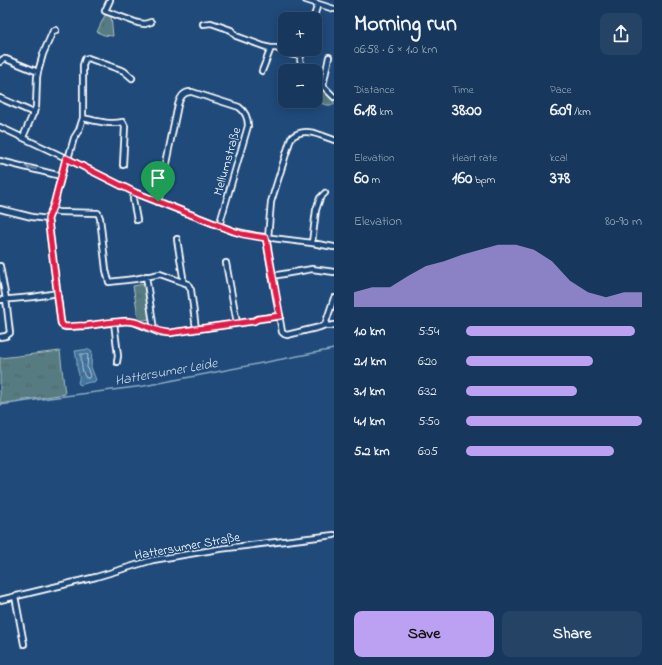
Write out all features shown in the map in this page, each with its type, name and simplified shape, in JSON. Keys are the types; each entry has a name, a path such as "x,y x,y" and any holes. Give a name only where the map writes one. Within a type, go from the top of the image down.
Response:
{"street":[{"path":"110,0 105,11 138,23 145,24 151,22"},
{"path":"306,0 334,9"},
{"path":"315,12 318,4"},
{"path":"203,24 211,23 231,30 236,36 266,47 278,49"},
{"path":"23,137 36,107 37,77 43,54 54,31 56,30"},
{"path":"262,71 271,48"},
{"path":"300,64 301,56"},
{"path":"329,57 323,86 334,96"},
{"path":"132,78 124,71 88,58 85,59 83,65 83,118 67,158 48,219 61,323 65,327 126,321 134,322 158,332 169,333 280,316"},
{"path":"1,59 6,59 38,72"},
{"name":"Mellumstraße","path":"158,202 178,105 182,95 187,92 192,92 238,107 246,114 248,126 219,226"},
{"path":"0,98 34,113"},
{"path":"83,118 114,124 122,122 125,126 123,165"},
{"path":"0,127 67,158 134,192 219,226 242,234 312,242 334,247"},
{"path":"334,140 307,132 295,134 291,138 271,202 267,238 282,332 287,335 325,325 334,325"},
{"path":"0,161 61,176"},
{"path":"134,192 133,199 137,220"},
{"path":"312,242 316,210 320,198 325,193"},
{"path":"0,209 48,219"},
{"path":"52,210 58,212 98,214 100,218 109,282 160,274 188,284 190,286 196,328"},
{"path":"177,239 183,282"},
{"path":"226,263 237,323"},
{"path":"0,266 10,333 6,336 0,337"},
{"path":"272,276 312,269 334,272"},
{"path":"146,276 154,330"},
{"path":"0,300 58,293"},
{"path":"325,325 334,298"},
{"path":"114,322 118,356 117,362"},
{"name":"Hattersumer Straße","path":"0,600 89,579 153,560 219,549 334,535"},
{"path":"15,596 24,644"}],"green space":[{"path":"105,15 111,16 113,36 104,35 97,32"},
{"path":"322,90 334,102 334,105 322,104"},
{"path":"144,284 150,319 139,321 133,286"},
{"path":"60,351 65,394 0,404 0,358"}],"water":[{"path":"89,349 92,351 91,367 96,380 94,382 80,385 78,383 79,375 75,351"}],"waterway":[{"name":"Hattersumer Leide","path":"0,405 144,386 334,349"}],"route":[{"path":"66,158 136,193 158,202 242,234 266,238 280,316 169,333 158,332 134,322 126,321 84,326 63,326 61,323 48,219 54,204 66,158"}]}
